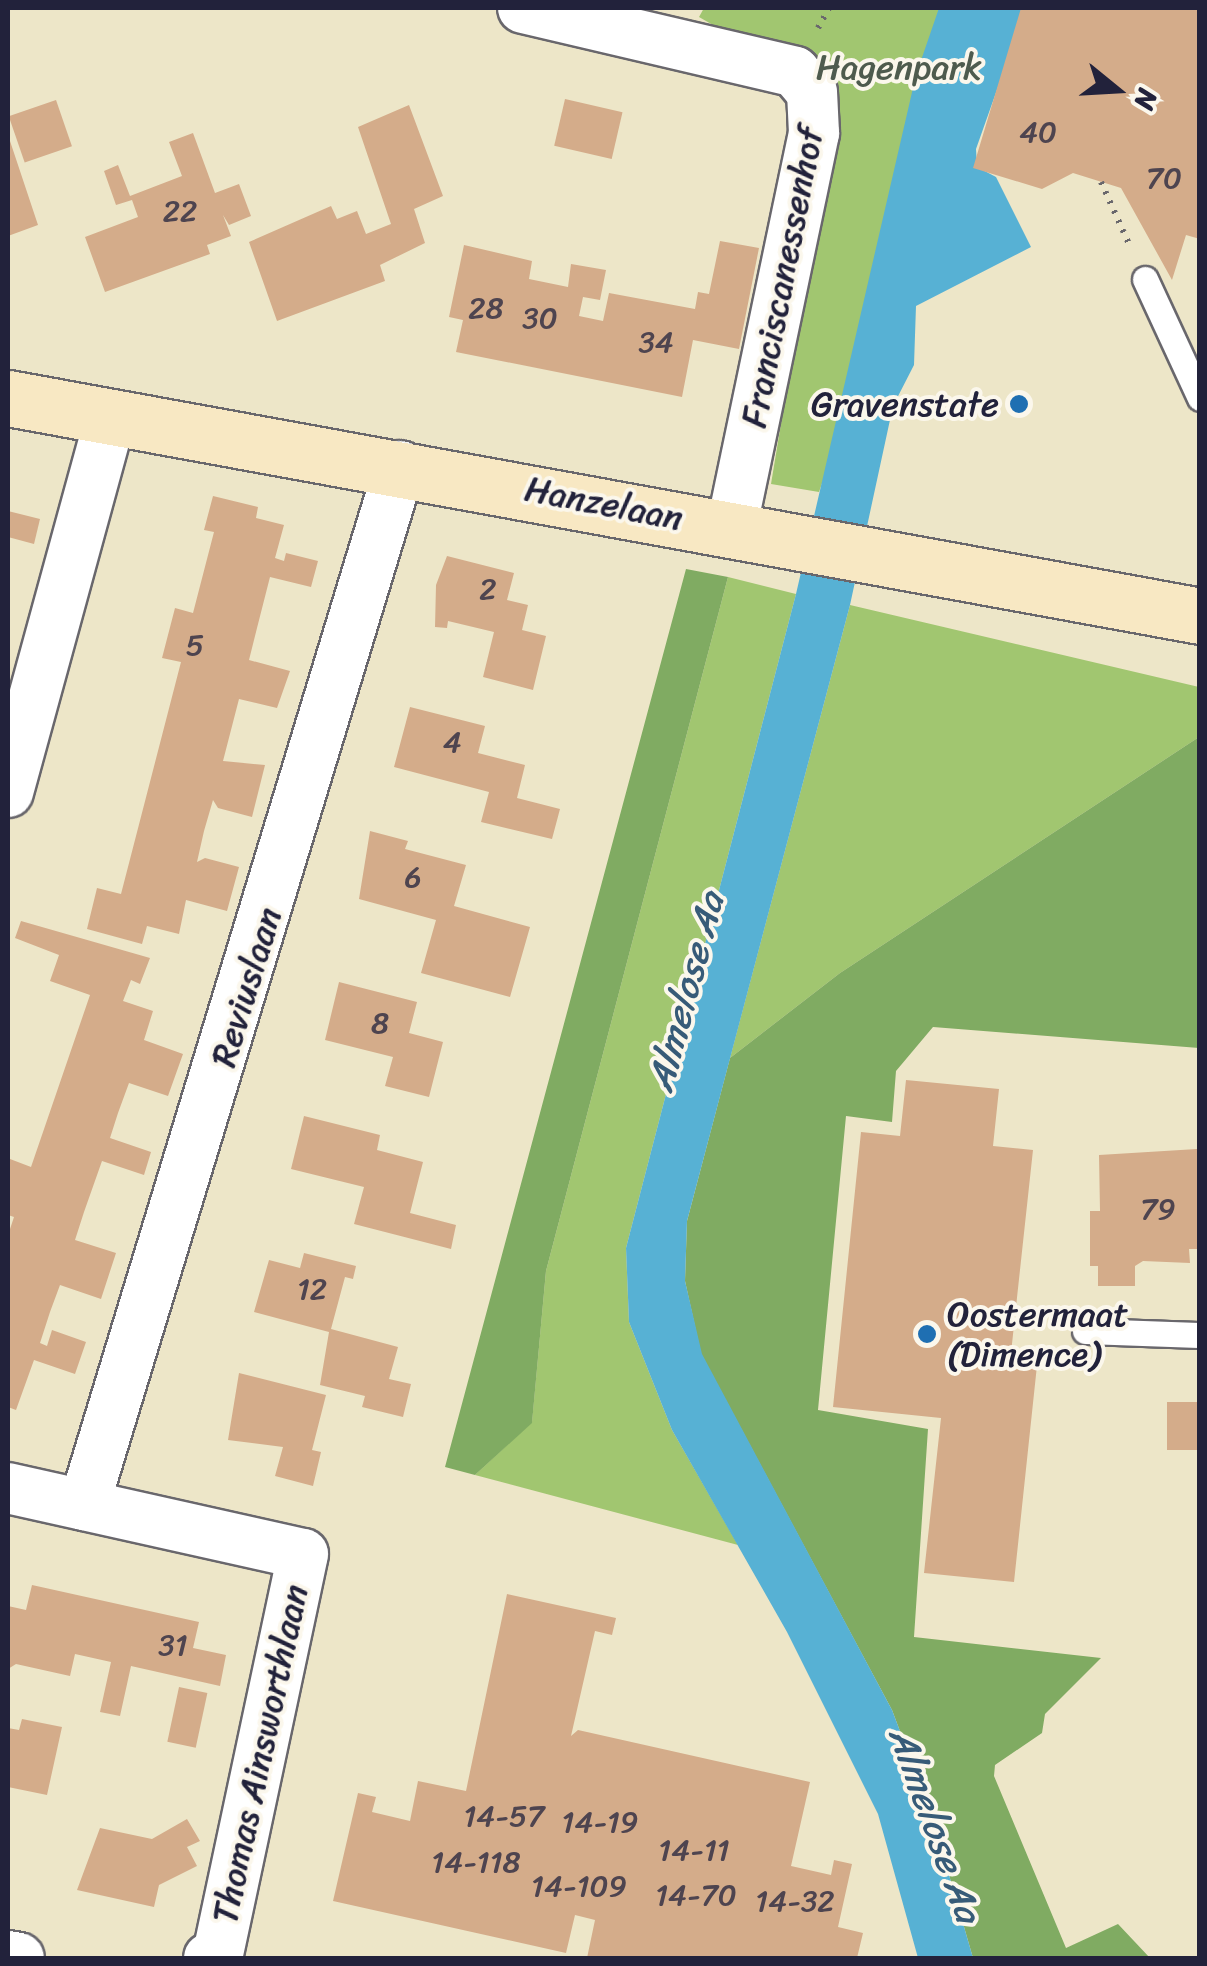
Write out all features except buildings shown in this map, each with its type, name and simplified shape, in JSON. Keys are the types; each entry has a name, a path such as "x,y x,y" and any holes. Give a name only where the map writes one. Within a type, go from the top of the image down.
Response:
{"street":[{"name":"Franciscanessenhof","path":"523,8 795,72 812,92 814,133 732,526"},
{"name":"Hanzelaan","path":"8,398 732,526 877,557 1200,616"},
{"path":"8,792 111,416"},
{"name":"Reviuslaan","path":"84,1505 400,466"},
{"name":"Thomas Ainsworthlaan","path":"8,1488 303,1554 213,1958"},
{"path":"8,1956 19,1958"}],"lane":[{"path":"1145,279 1200,398"},
{"path":"1085,1330 1200,1335"}],"path":[{"path":"1100,182 1145,279"}],"green space":[{"name":"Hagenpark","path":"704,8 986,8 819,492 771,484 840,69 713,25 699,17"},
{"path":"686,569 728,577 546,1271 532,1423 475,1475 445,1467"},
{"path":"728,577 796,594 626,1248 629,1322 672,1430 738,1545 475,1475 532,1422 546,1271"},
{"path":"850,605 1199,687 1199,737 840,973 730,1058"},
{"path":"1199,737 1199,1048 933,1027 896,1071 892,1122 846,1116 818,1410 928,1429 914,1637 1101,1658 1045,1714 1042,1733 995,1765 994,1776 1066,1948 1118,1924 1150,1958 973,1958 932,1816 892,1710 701,1354 685,1281 687,1221 730,1058 840,973"}],"water":[{"path":"939,8 1026,8 976,149 977,167 996,177 1031,247 916,306 914,365 893,406 850,605 687,1221 685,1281 702,1354 892,1710 932,1816 973,1958 918,1958 878,1814 787,1632 672,1430 629,1322 626,1248 796,594 916,75"}],"place":[{"name":"Gravenstate","path":"1019,404"},
{"name":"Oostermaat (Dimence)","path":"927,1334"}],"water label":[{"name":"Almelose Aa","path":"686,992"},
{"name":"Almelose Aa","path":"935,1825"}]}
